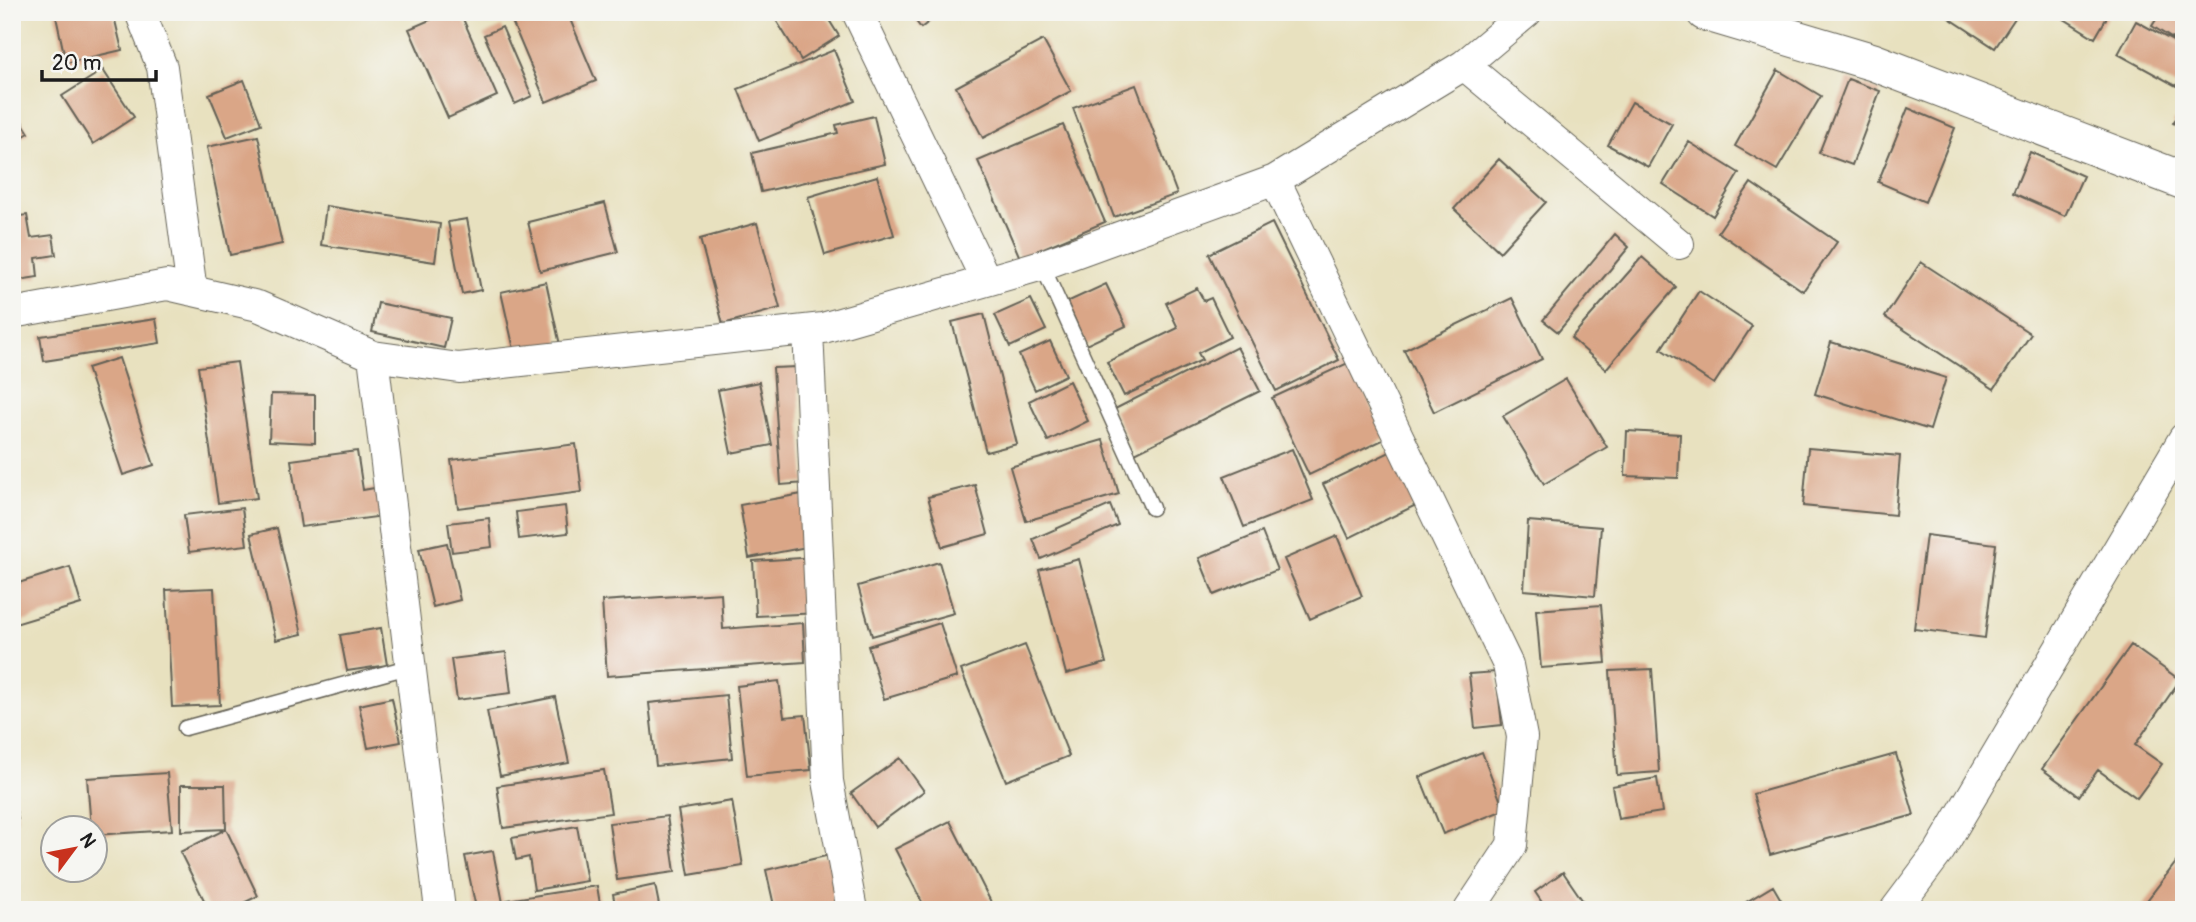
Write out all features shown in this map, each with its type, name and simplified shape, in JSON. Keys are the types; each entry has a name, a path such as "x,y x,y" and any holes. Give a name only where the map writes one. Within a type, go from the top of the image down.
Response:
{"street":[{"path":"140,12 162,67 192,290"},
{"path":"857,12 986,279"},
{"path":"12,313 167,285 258,306 373,356 459,368 808,330 1042,265 1275,180 1464,65 1527,12"},
{"path":"1705,12 1872,62 2184,181"},
{"path":"1464,65 1679,244"},
{"path":"1275,180 1508,665 1522,737 1512,845 1469,910"},
{"path":"808,330 828,781 852,910"},
{"path":"373,356 408,667 440,910"},
{"path":"1895,910 1940,850 2184,438"}],"lane":[{"path":"1042,265 1152,508"},
{"path":"185,728 408,667"}],"building":[{"path":"55,12 113,12 122,50 66,63"},
{"path":"448,12 460,12 497,96 448,118 409,29"},
{"path":"508,12 567,12 596,81 546,102"},
{"path":"771,12 824,12 839,36 801,60"},
{"path":"909,12 941,12 921,28"},
{"path":"1940,12 2019,12 1995,48"},
{"path":"2053,12 2110,12 2095,38"},
{"path":"2161,12 2184,12 2184,46 2152,26"},
{"path":"2136,21 2184,47 2184,72 2176,86 2118,54"},
{"path":"502,27 532,96 515,104 484,35"},
{"path":"1043,40 1071,91 983,138 956,87"},
{"path":"834,50 855,101 759,141 738,89"},
{"path":"103,70 134,117 93,144 62,96"},
{"path":"1778,70 1821,96 1777,170 1735,146"},
{"path":"1848,79 1880,91 1852,165 1819,153"},
{"path":"244,80 261,124 227,137 209,94"},
{"path":"1136,85 1177,194 1114,217 1073,108"},
{"path":"1632,102 1672,124 1648,167 1608,145"},
{"path":"12,106 29,133 12,143"},
{"path":"2184,106 2184,130 2173,123"},
{"path":"1908,108 1955,128 1925,202 1878,182"},
{"path":"874,116 885,164 761,192 752,153 838,133 836,125"},
{"path":"1063,125 1105,222 1020,258 978,161"},
{"path":"258,136 282,244 230,255 207,147"},
{"path":"1689,142 1739,173 1713,216 1663,184"},
{"path":"2030,152 2083,176 2065,216 2013,193"},
{"path":"1499,159 1546,202 1500,252 1454,209"},
{"path":"877,176 894,235 825,255 808,197"},
{"path":"1751,183 1837,242 1803,291 1718,232"},
{"path":"605,203 618,252 540,271 528,222"},
{"path":"326,206 440,224 435,262 321,245"},
{"path":"27,215 31,238 53,235 56,255 36,258 38,277 12,281 12,217"},
{"path":"467,219 481,290 462,294 448,222"},
{"path":"757,223 780,308 723,324 700,239"},
{"path":"1272,223 1339,360 1276,391 1209,254"},
{"path":"1615,234 1629,247 1558,332 1543,320"},
{"path":"1642,257 1676,287 1606,369 1571,338"},
{"path":"1921,262 2031,334 1994,389 1885,317"},
{"path":"546,282 560,345 515,354 501,292"},
{"path":"1106,284 1126,326 1086,345 1067,302"},
{"path":"1197,288 1204,301 1211,298 1230,337 1198,353 1202,360 1124,396 1107,362 1178,328 1166,303"},
{"path":"1699,291 1752,326 1714,384 1661,349"},
{"path":"1512,298 1542,359 1434,412 1404,350"},
{"path":"1031,299 1046,330 1010,347 995,315"},
{"path":"378,303 451,318 444,348 372,332"},
{"path":"984,314 1017,444 986,452 952,322"},
{"path":"156,319 160,343 44,361 40,336"},
{"path":"1050,341 1066,375 1035,390 1019,355"},
{"path":"1831,342 1946,378 1930,430 1815,394"},
{"path":"1237,347 1260,391 1135,453 1113,410"},
{"path":"119,358 154,465 123,475 87,368"},
{"path":"237,362 257,498 218,503 198,367"},
{"path":"1350,362 1387,438 1309,475 1272,398"},
{"path":"797,367 805,483 781,485 773,368"},
{"path":"1566,379 1607,447 1544,484 1503,416"},
{"path":"1069,381 1088,421 1048,441 1029,401"},
{"path":"759,382 772,445 731,453 718,390"},
{"path":"271,394 315,395 315,443 269,441"},
{"path":"1627,431 1680,434 1678,478 1625,476"},
{"path":"1103,440 1119,494 1026,521 1010,467"},
{"path":"576,444 582,492 458,508 451,460"},
{"path":"1808,448 1900,456 1895,515 1803,506"},
{"path":"1292,449 1313,500 1244,527 1224,476"},
{"path":"1394,450 1420,503 1349,538 1323,484"},
{"path":"357,451 363,490 380,487 384,516 301,527 291,460"},
{"path":"975,485 988,534 942,547 928,497"},
{"path":"802,494 812,546 749,558 740,505"},
{"path":"1110,505 1118,525 1041,559 1033,539"},
{"path":"565,506 568,533 519,539 516,512"},
{"path":"242,508 247,545 189,552 184,515"},
{"path":"489,518 492,547 452,552 448,523"},
{"path":"1528,521 1601,527 1595,596 1524,590"},
{"path":"277,528 302,634 276,640 251,534"},
{"path":"1262,532 1277,570 1214,595 1199,558"},
{"path":"1926,535 1996,544 1985,638 1914,629"},
{"path":"1337,536 1362,596 1310,619 1284,559"},
{"path":"447,543 460,600 433,607 419,549"},
{"path":"817,557 820,613 756,616 753,561"},
{"path":"1079,559 1106,663 1066,674 1039,570"},
{"path":"939,562 954,613 872,636 858,586"},
{"path":"70,567 81,604 12,625 12,585"},
{"path":"214,588 220,705 172,707 166,590"},
{"path":"721,593 723,629 803,623 805,662 607,676 602,601"},
{"path":"1601,605 1606,663 1541,668 1536,610"},
{"path":"940,623 957,677 884,699 868,646"},
{"path":"381,628 387,665 347,671 340,635"},
{"path":"1025,645 1069,756 1006,781 961,670"},
{"path":"2131,645 2180,680 2135,745 2162,764 2137,798 2098,770 2079,796 2042,769"},
{"path":"506,652 511,693 457,700 451,659"},
{"path":"1652,669 1659,772 1617,775 1610,671"},
{"path":"1496,672 1502,725 1475,728 1469,674"},
{"path":"779,681 784,717 805,715 811,770 747,776 737,686"},
{"path":"726,695 732,758 656,766 649,703"},
{"path":"555,697 569,763 500,776 487,711"},
{"path":"392,698 401,742 368,748 359,705"},
{"path":"1482,752 1504,810 1443,834 1420,777"},
{"path":"1896,754 1914,815 1770,855 1753,794"},
{"path":"900,758 924,791 875,827 851,793"},
{"path":"604,770 611,813 503,828 497,786"},
{"path":"167,773 172,830 108,834 108,814 90,814 87,778"},
{"path":"1657,778 1662,812 1618,819 1612,786"},
{"path":"181,785 225,785 226,829 181,831"},
{"path":"12,794 18,819 12,820"},
{"path":"732,801 743,866 689,875 678,810"},
{"path":"667,816 675,872 617,880 609,823"},
{"path":"950,821 995,910 926,910 895,849"},
{"path":"577,826 587,881 534,890 529,857 516,860 512,838"},
{"path":"226,829 258,896 229,910 209,910 180,852"},
{"path":"493,851 503,903 476,908 465,856"},
{"path":"2184,852 2184,910 2145,910 2142,907"},
{"path":"830,855 843,908 775,910 766,870"},
{"path":"1563,872 1589,910 1547,910 1535,892"},
{"path":"655,885 660,910 616,910 613,894"},
{"path":"597,886 601,910 509,910 507,900"},
{"path":"1773,886 1787,910 1733,910"}]}
